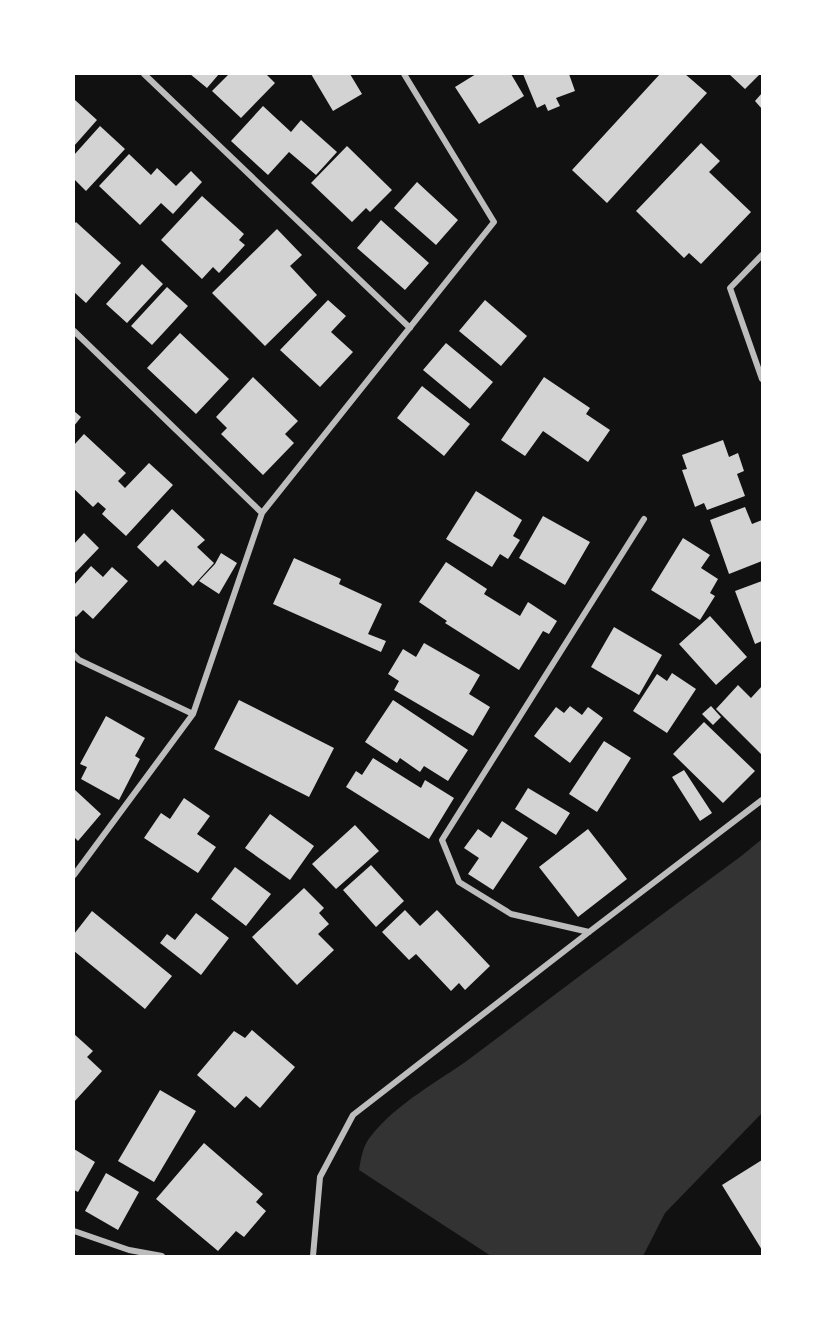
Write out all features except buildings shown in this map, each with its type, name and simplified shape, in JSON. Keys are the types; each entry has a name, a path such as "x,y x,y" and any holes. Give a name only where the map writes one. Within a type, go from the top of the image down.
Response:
{"street":[{"path":"144,74 410,328"},
{"path":"74,875 193,714 262,513 494,222 404,74"},
{"path":"762,255 729,288 762,379"},
{"path":"74,331 262,513"},
{"path":"589,932 511,914 459,882 442,840 644,519"},
{"path":"75,660 193,714"},
{"path":"313,1257 320,1177 353,1114 762,800"},
{"path":"74,1231 129,1250 162,1257"}],"shaded area":[{"path":"762,839 762,1113 665,1213 643,1256 491,1256 359,1170 366,1143 393,1113 472,1057"}]}
